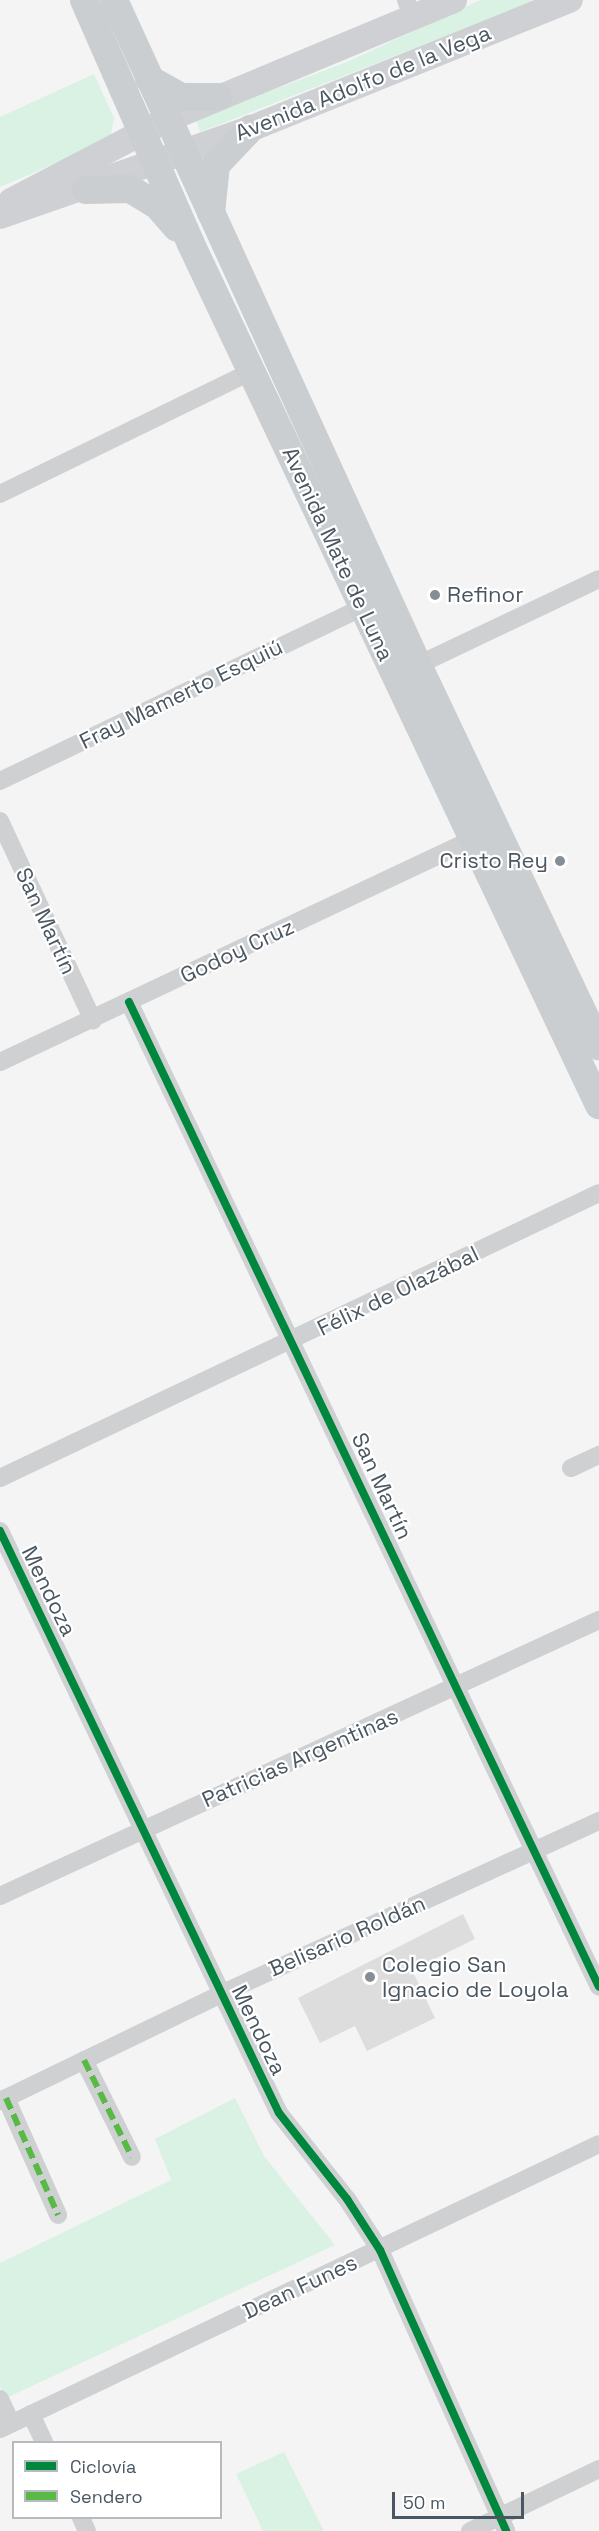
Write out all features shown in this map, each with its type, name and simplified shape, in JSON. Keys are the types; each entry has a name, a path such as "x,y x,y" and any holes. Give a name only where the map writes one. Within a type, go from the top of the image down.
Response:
{"main road":[{"name":"Avenida Mate de Luna","path":"84,0 154,126 169,159 215,227 418,665 599,1046"},
{"name":"Avenida Mate de Luna","path":"114,0 149,79 154,126"},
{"name":"Avenida Adolfo de la Vega","path":"0,206 154,126 409,9 454,0"},
{"name":"Avenida Adolfo de la Vega","path":"0,216 86,190 250,129 570,0"},
{"path":"149,79 181,97 218,97"},
{"path":"215,227 210,193 216,165 250,129"},
{"name":"Avenida Mate de Luna","path":"169,159 191,244 599,1105"},
{"path":"86,190 130,189 142,195 191,244"}],"street":[{"path":"0,494 252,371"},
{"path":"418,665 599,579"},
{"name":"Fray Mamerto Esquiú","path":"0,781 363,607"},
{"name":"San Martín","path":"0,821 93,1020"},
{"name":"Godoy Cruz","path":"0,1062 473,839"},
{"name":"San Martín","path":"129,1002 294,1341 599,1987"},
{"name":"Félix de Olazábal","path":"0,1478 294,1341 599,1193"},
{"path":"571,1468 599,1455"},
{"name":"Mendoza","path":"0,1531 279,2113 347,2199 380,2250 502,2524"},
{"name":"Patricias Argentinas","path":"0,1896 456,1688 599,1620"},
{"name":"Belisario Roldán","path":"3,2100 221,1994 599,1821"},
{"path":"84,2060 132,2157"},
{"path":"3,2100 58,2215"},
{"name":"Dean Funes","path":"6,2426 599,2144"},
{"path":"0,2399 6,2426"},
{"path":"31,2414 44,2441"},
{"path":"470,2531 502,2524 599,2469"}],"green space":[{"path":"480,0 539,0 200,132 196,119 347,62"},
{"path":"94,74 114,118 111,134 94,147 0,187 0,117"},
{"path":"235,2098 264,2156 335,2245 6,2398 0,2387 0,2263 171,2180 155,2139"},
{"path":"284,2452 324,2531 263,2531 236,2474"}],"building":[{"path":"463,1914 475,1939 412,1970 435,2018 367,2051 355,2026 320,2043 298,1998"}],"marked path":[{"path":"84,2060 132,2157"},
{"path":"6,2098 58,2215"}],"cycle path":[{"path":"129,1002 599,1987"},
{"path":"0,1531 279,2113 347,2199 380,2250 506,2531"}],"place":[{"name":"Refinor","path":"435,595"},
{"name":"Cristo Rey","path":"560,861"},
{"name":"Colegio San Ignacio de Loyola","path":"370,1977"}]}
